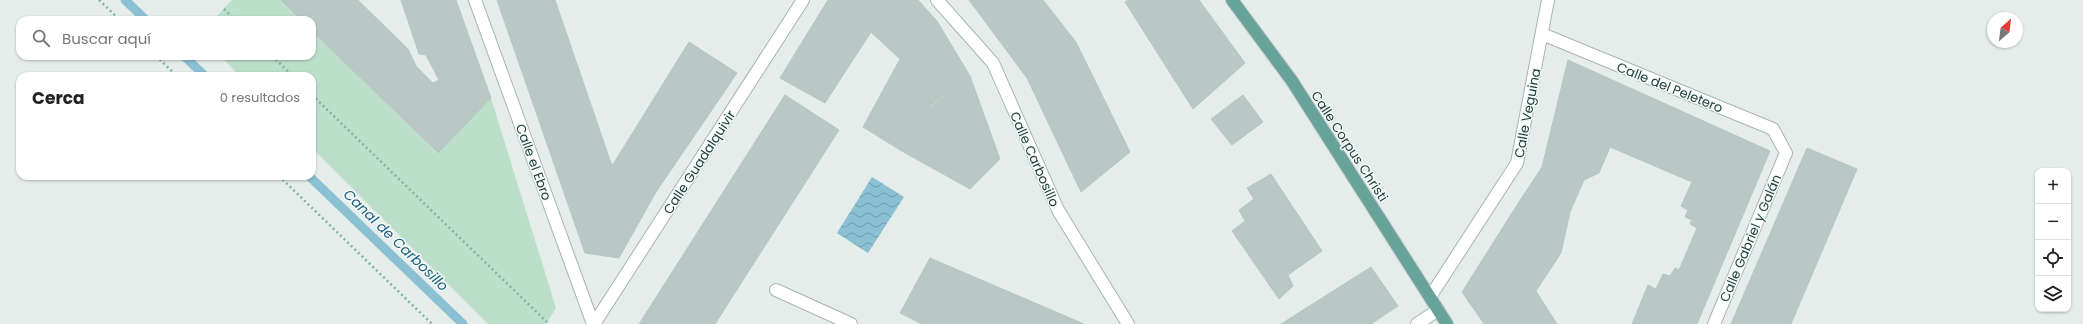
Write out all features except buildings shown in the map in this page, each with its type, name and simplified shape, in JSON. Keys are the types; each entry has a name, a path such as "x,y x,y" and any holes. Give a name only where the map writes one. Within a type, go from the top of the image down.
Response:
{"main road":[{"name":"Calle Corpus Christi","path":"1232,0 1292,81 1447,324"}],"street":[{"name":"Calle el Ebro","path":"475,0 594,324"},
{"name":"Calle Guadalquivir","path":"594,324 803,0"},
{"name":"Calle Carbosillo","path":"937,0 993,63 1058,210 1128,324"},
{"name":"Calle Veguina","path":"1430,297 1517,163 1548,0"},
{"name":"Calle del Peletero","path":"1542,34 1773,129 1786,153"},
{"name":"Calle Gabriel y Galán","path":"1714,324 1786,153"},
{"path":"776,290 851,324"},
{"path":"1417,324 1438,310"}],"path":[{"path":"99,0 116,16"},
{"path":"224,9 231,16"},
{"path":"160,60 173,72"},
{"path":"276,60 289,72"},
{"path":"316,98 549,324"},
{"path":"283,180 432,324"}],"green space":[{"path":"232,0 281,0 297,16 217,16"},
{"path":"316,35 437,153 491,98 556,308 546,324 488,324 316,152 316,72 236,72 224,60 316,60"}],"water":[{"path":"872,177 904,197 868,253 837,233"}],"waterway":[{"name":"Canal de Carbosillo","path":"125,0 142,16"},
{"name":"Canal de Carbosillo","path":"188,60 201,72"},
{"name":"Canal de Carbosillo","path":"313,180 463,324"}]}
